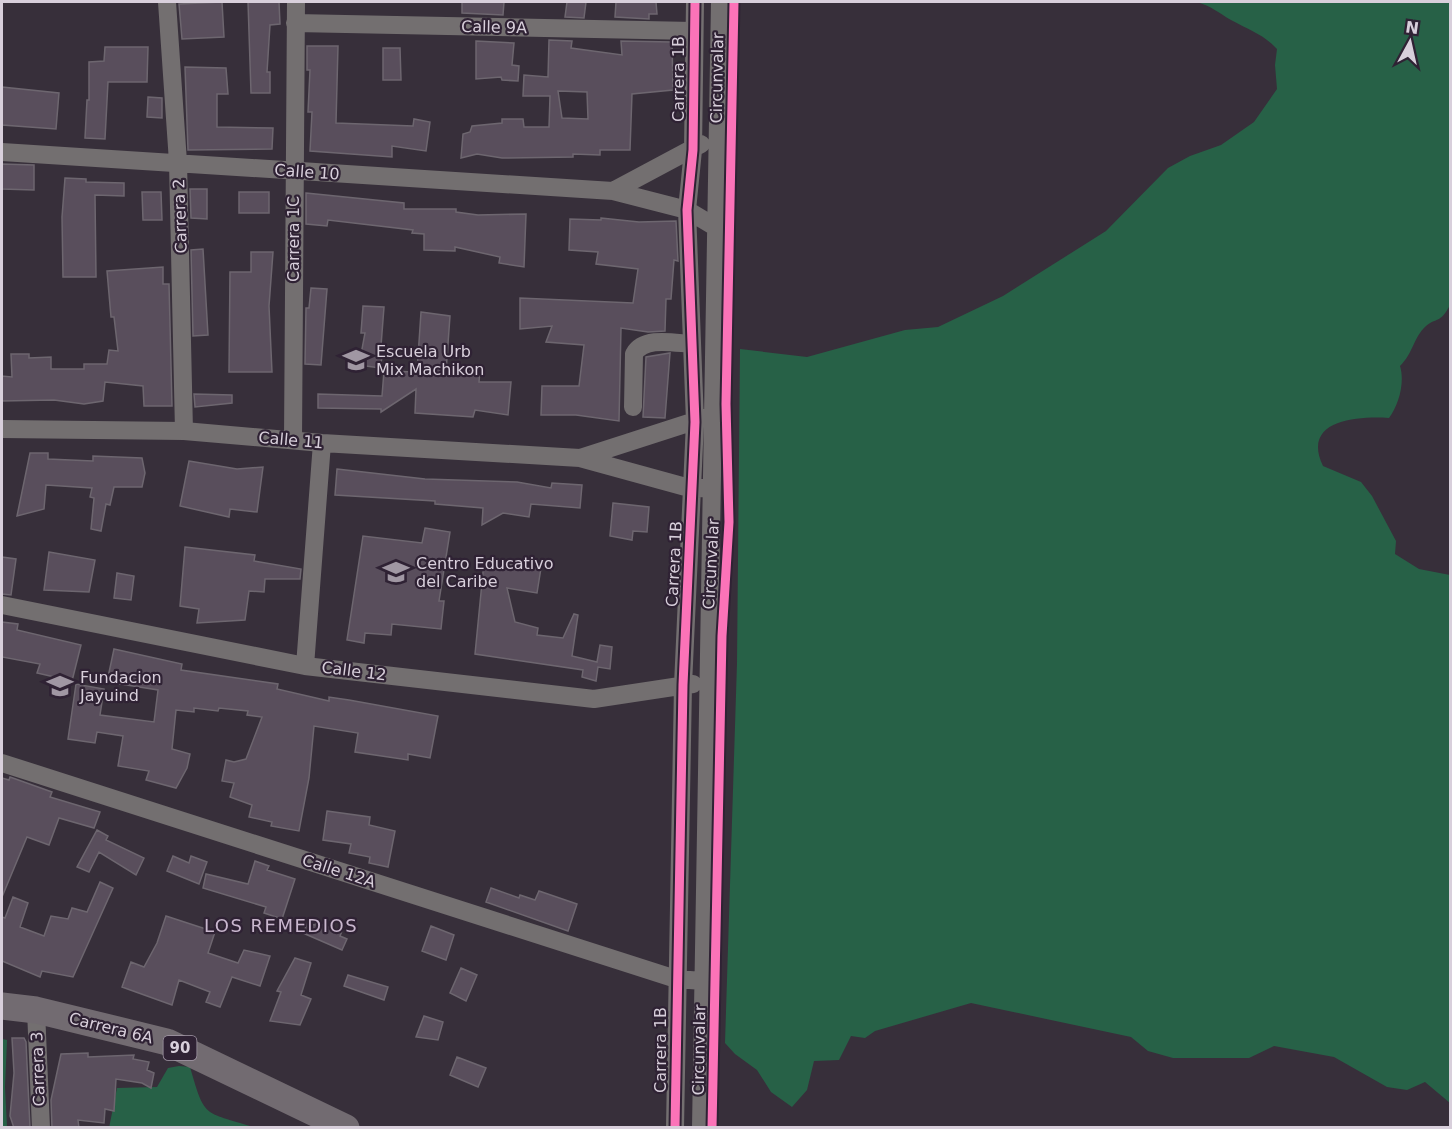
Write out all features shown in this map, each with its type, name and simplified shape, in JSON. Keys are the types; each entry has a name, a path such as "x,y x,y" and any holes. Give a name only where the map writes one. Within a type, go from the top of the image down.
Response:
{"highway":[{"name":"Carrera 6A","path":"2,1006 36,1010 167,1042 346,1128"}],"street":[{"name":"Carrera 2","path":"167,2 178,162 184,431"},
{"name":"Carrera 1C","path":"293,441 293,172 296,2"},
{"name":"Carrera 1B","path":"675,1128 683,685 695,422 687,210 693,150 695,2"},
{"path":"701,1128 720,2"},
{"name":"Calle 9A","path":"296,23 693,31"},
{"path":"613,191 693,150 718,131"},
{"name":"Calle 10","path":"2,152 613,191 687,210 717,228"},
{"path":"633,407 634,354 638,347 645,343 692,344"},
{"path":"580,458 695,422 714,413"},
{"name":"Calle 11","path":"2,429 184,431 322,443 580,458"},
{"path":"305,666 322,443"},
{"path":"580,458 693,489 712,488"},
{"name":"Calle 12","path":"2,605 305,666 594,699 709,681"},
{"name":"Calle 12A","path":"2,763 676,979 703,981"},
{"name":"Carrera 3","path":"36,1010 41,1128"}],"green space":[{"path":"1197,2 1450,2 1450,305 1441,318 1426,326 1400,366 1402,379 1400,393 1396,407 1389,418 1362,418 1336,424 1326,430 1320,439 1318,451 1323,466 1361,482 1372,496 1396,541 1395,554 1419,569 1450,575 1450,1103 1425,1082 1407,1090 1387,1087 1334,1057 1274,1046 1249,1058 1173,1058 1148,1051 1131,1037 971,1003 875,1031 865,1038 851,1036 839,1060 814,1061 807,1090 792,1107 771,1092 757,1070 735,1054 725,1043 737,663 740,349 807,357 905,330 938,327 1003,296 1106,231 1168,168 1190,156 1221,145 1254,122 1277,89 1275,65 1277,49 1261,36"},
{"path":"2,1039 7,1040 5,1087 7,1127 2,1127"},
{"path":"190,1067 199,1096 208,1110 215,1115 253,1127 109,1128 117,1088 157,1087 168,1068"}],"building":[{"path":"222,2 224,37 182,39 179,4"},
{"path":"248,2 279,2 280,24 270,25 267,72 270,72 270,93 251,93"},
{"path":"462,2 504,2 503,15 462,13"},
{"path":"567,2 586,2 584,18 565,17"},
{"path":"616,2 656,2 657,14 649,14 649,19 615,17"},
{"path":"549,40 572,41 571,48 622,55 621,41 672,42 673,90 632,94 630,150 600,150 600,155 573,154 573,157 502,158 477,154 461,158 463,134 470,132 472,126 502,123 502,119 523,119 524,127 549,127 550,96 523,96 524,75 548,77","holes":["558,91 587,92 588,119 562,118"]},
{"path":"476,41 514,43 512,65 519,66 518,81 502,80 501,77 476,79"},
{"path":"307,46 338,46 336,123 413,126 414,119 430,122 426,151 392,146 392,157 310,151 312,112 308,112 310,70 307,70"},
{"path":"105,47 148,47 147,82 108,82 105,139 85,138 87,100 89,100 89,62 104,61"},
{"path":"383,48 400,48 401,80 383,80"},
{"path":"185,67 226,68 228,94 217,94 217,127 273,128 272,149 188,150"},
{"path":"2,87 59,93 56,129 2,125"},
{"path":"148,97 162,98 162,118 147,117"},
{"path":"2,164 34,165 34,190 2,189"},
{"path":"65,178 86,179 86,182 124,183 124,196 95,195 96,277 63,277 62,217"},
{"path":"190,189 207,189 207,219 191,218"},
{"path":"142,192 161,192 162,220 143,220"},
{"path":"239,192 269,192 269,213 239,213"},
{"path":"306,193 404,203 404,209 456,209 456,212 478,215 526,214 524,267 499,263 500,257 455,247 455,251 424,250 424,234 412,233 413,230 328,220 327,226 306,224"},
{"path":"601,218 639,222 676,221 678,261 674,260 671,299 666,299 665,331 648,332 621,328 619,421 576,415 541,415 542,386 579,386 584,345 546,342 552,326 520,329 520,298 633,303 638,269 596,264 598,252 569,250 570,219 601,220"},
{"path":"203,249 208,335 193,336 191,250"},
{"path":"251,252 273,252 269,306 272,372 229,372 230,272 251,272"},
{"path":"163,267 163,284 169,284 172,406 144,406 143,386 105,382 103,401 84,404 54,400 2,401 2,376 12,377 11,354 29,354 29,358 51,357 51,369 84,369 84,364 107,364 109,350 118,351 114,317 111,317 107,271"},
{"path":"311,288 327,289 321,365 305,364 306,308 309,308"},
{"path":"363,306 384,307 381,346 384,347 380,368 359,365 365,333 361,333"},
{"path":"421,312 450,316 446,372 480,370 479,382 511,382 508,415 475,410 473,417 415,413 416,389 381,412 381,409 318,408 318,394 382,396 384,371 417,372"},
{"path":"670,353 665,418 643,417 646,357"},
{"path":"194,394 232,395 232,403 195,407"},
{"path":"30,453 48,453 48,459 93,461 93,456 142,458 145,473 142,487 114,487 110,505 106,504 101,531 91,529 94,498 90,497 92,488 46,485 44,509 17,516"},
{"path":"189,461 237,469 263,467 257,512 230,509 229,517 180,506"},
{"path":"337,469 425,479 517,482 551,488 552,483 582,485 580,508 531,504 529,517 503,513 482,525 483,508 435,504 435,501 335,495"},
{"path":"613,503 649,507 647,532 633,531 632,540 610,536"},
{"path":"425,528 450,532 439,601 444,601 441,629 392,624 391,635 365,633 364,643 347,640 363,536 422,543"},
{"path":"185,547 255,555 254,561 301,569 300,579 265,579 264,592 249,591 245,620 197,623 199,609 180,606"},
{"path":"49,552 95,560 89,592 44,590"},
{"path":"2,557 16,559 11,595 2,594"},
{"path":"484,562 541,568 537,593 507,588 515,622 538,628 537,635 563,638 574,614 578,615 572,656 597,662 600,645 612,647 610,669 598,667 596,681 582,677 583,670 475,654"},
{"path":"117,573 134,576 131,600 114,598"},
{"path":"2,622 18,624 17,630 81,645 72,681 37,673 40,664 2,657"},
{"path":"114,649 182,664 181,670 278,684 277,689 329,701 329,697 438,716 430,758 408,754 408,760 355,752 358,733 314,726 309,778 299,831 271,826 272,822 249,817 252,805 230,797 234,783 222,781 226,760 234,762 246,759 262,717 247,715 248,711 219,708 218,711 194,708 194,712 176,710 172,749 190,754 187,768 176,788 146,780 149,771 118,766 123,736 97,732 95,743 68,739 76,684 104,689 100,715 154,722 158,690 107,682"},
{"path":"10,777 52,792 50,797 100,812 94,828 59,818 49,845 27,837 2,897 2,778 9,780"},
{"path":"327,811 370,817 369,825 395,831 388,867 369,863 370,857 349,853 351,844 323,840"},
{"path":"97,830 108,836 106,840 144,858 136,875 99,852 89,872 77,867"},
{"path":"173,856 189,863 191,856 207,862 199,884 167,871"},
{"path":"255,861 269,866 267,870 295,879 282,919 264,913 266,907 203,888 206,874 248,884"},
{"path":"100,882 113,888 73,977 42,971 40,977 2,961 2,917 5,918 13,897 28,903 20,927 44,936 51,916 68,919 72,908 87,912"},
{"path":"491,888 519,898 520,895 535,900 539,891 577,904 568,931 486,902"},
{"path":"166,916 215,932 208,953 238,963 244,950 270,956 260,986 232,977 220,1007 206,1002 210,992 179,980 172,1005 122,987 131,962 144,967 157,943"},
{"path":"316,923 342,931 340,936 347,939 342,950 303,933 307,924 315,925"},
{"path":"431,926 454,935 446,960 422,951"},
{"path":"295,958 311,963 301,995 311,999 300,1025 270,1021 281,992 277,991"},
{"path":"461,968 477,975 466,1001 450,993"},
{"path":"348,975 388,987 384,1000 344,986"},
{"path":"424,1016 443,1022 438,1040 416,1037"},
{"path":"12,1038 24,1038 26,1042 30,1128 14,1128 10,1116 14,1073"},
{"path":"88,1053 88,1057 134,1055 133,1059 149,1062 147,1070 154,1073 151,1088 142,1083 116,1079 114,1111 105,1109 104,1123 78,1120 79,1128 52,1128 51,1100 61,1054"},
{"path":"457,1057 486,1068 478,1087 450,1075"}],"cycle path":[{"path":"675,1128 683,685 695,422 687,210 693,150 695,2"},
{"name":"Circunvalar","path":"712,1128 722,636 729,522 726,404 734,2"}],"place":[{"name":"Escuela Urb Mix Machikon","path":"356,360"},
{"name":"Centro Educativo del Caribe","path":"396,572"},
{"name":"Fundacion Jayuind","path":"60,686"}],"district":[{"name":"LOS REMEDIOS","path":"281,925"}]}
